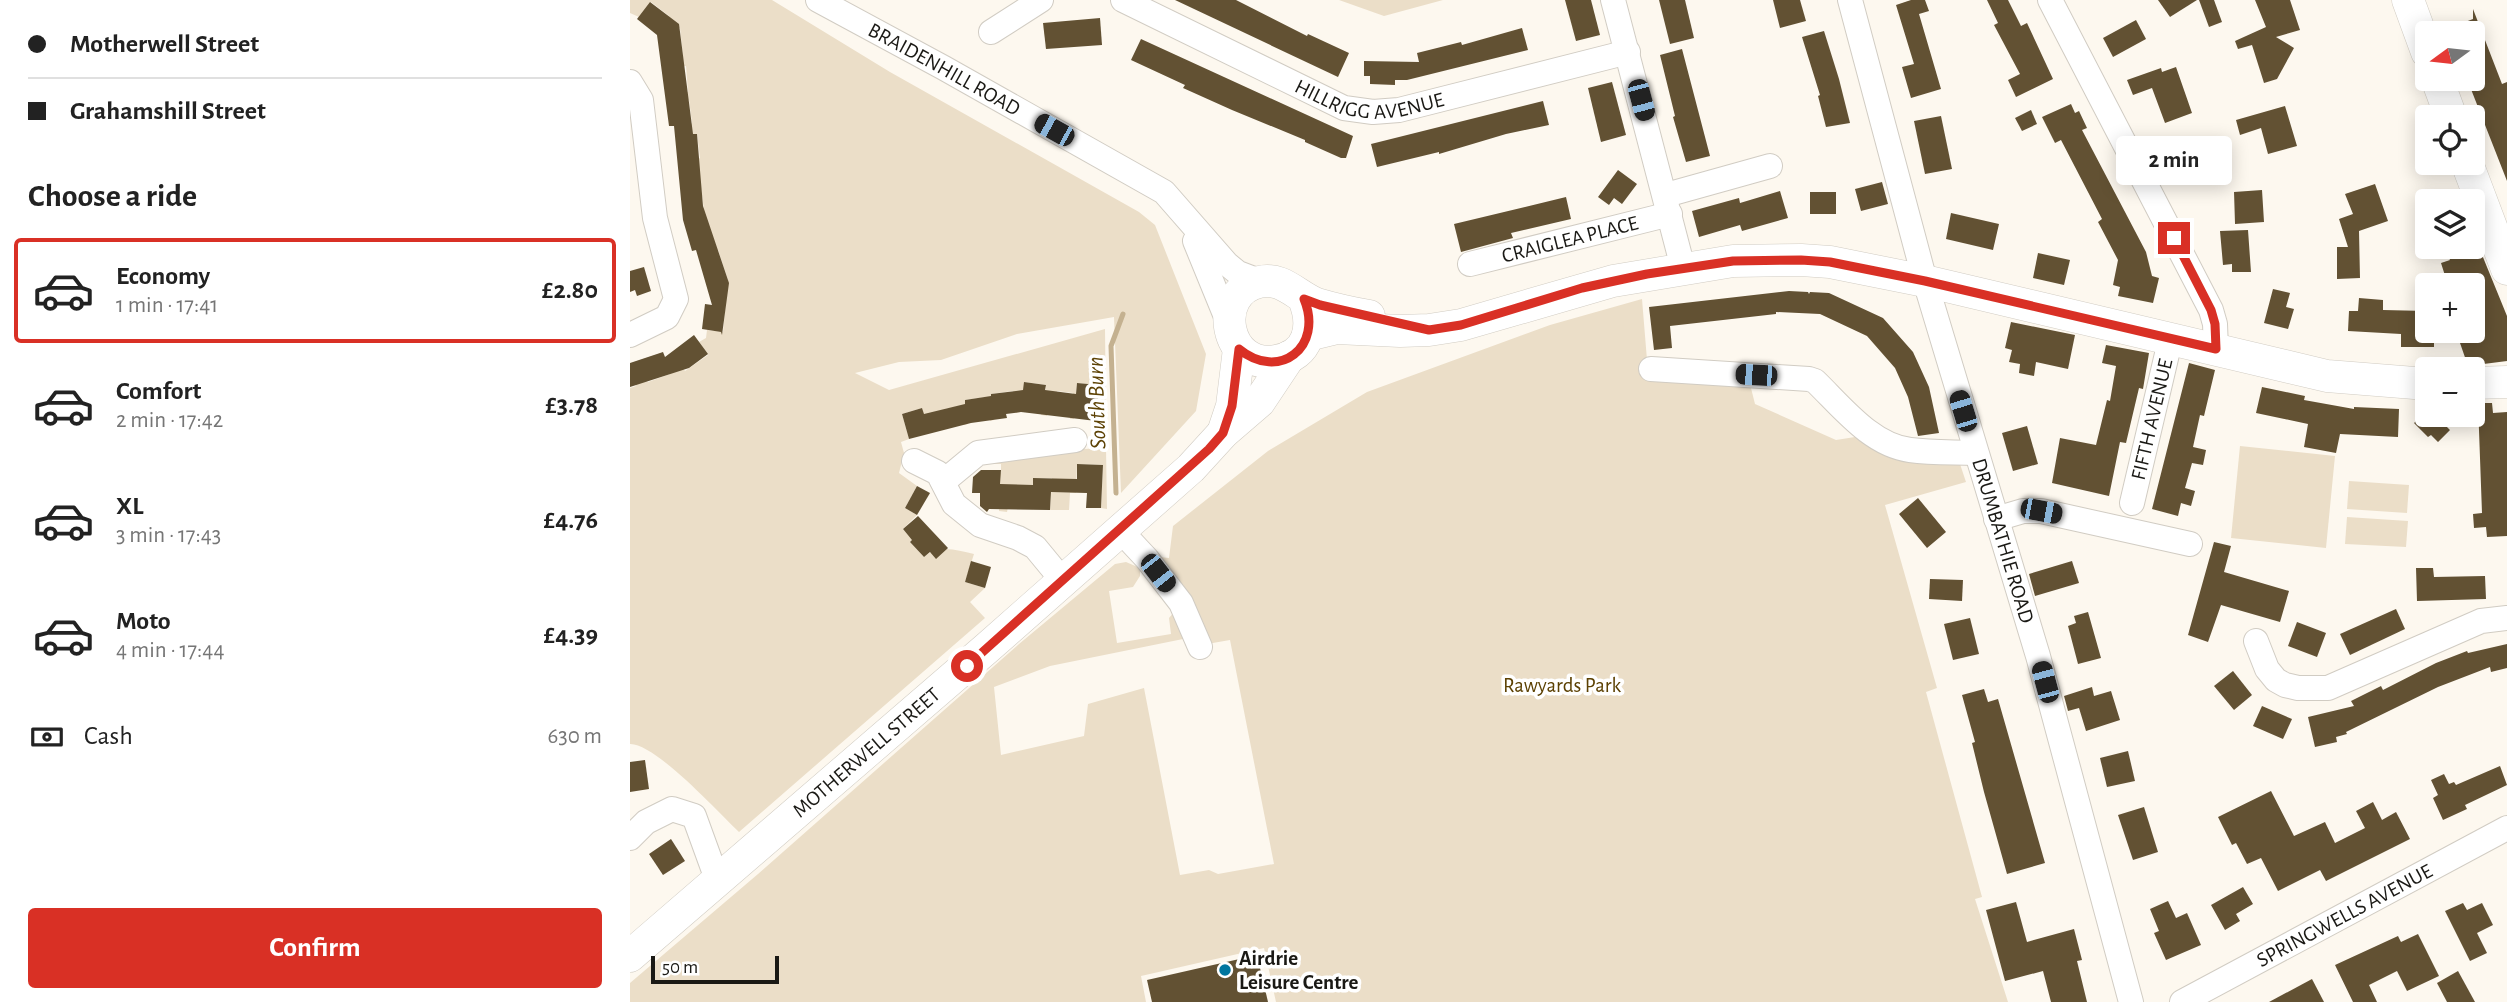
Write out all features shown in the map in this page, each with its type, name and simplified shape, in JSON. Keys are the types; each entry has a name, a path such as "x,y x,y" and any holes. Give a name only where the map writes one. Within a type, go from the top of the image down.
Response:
{"main road":[{"path":"2409,0 2416,21"},
{"path":"2473,175 2499,223 2507,269"},
{"path":"1234,337 1246,355 1265,362 1338,328 1429,330 1461,325 1602,283 1683,268 1754,259 1801,260 1830,262 1925,281 2327,376 2415,383"},
{"path":"1223,433 1232,406 1234,337 1230,312 1240,293 1259,281 1279,282 1304,299 1320,305 1429,330"},
{"path":"1298,346 1310,313 1304,299"},
{"name":"MOTHERWELL STREET","path":"630,956 1191,468 1223,433 1259,402 1298,346"},
{"path":"2485,383 2507,382"}],"street":[{"name":"BRAIDENHILL ROAD","path":"818,0 1164,192 1227,264 1238,273 1259,281"},
{"path":"991,32 1041,0"},
{"name":"HILLRIGG AVENUE","path":"1123,0 1344,108 1373,112 1399,110 1628,52"},
{"path":"1614,0 1683,268"},
{"name":"DRUMBATHIE ROAD","path":"1850,0 1925,281 2038,656 2131,1002"},
{"path":"2050,0 2211,310 2215,324 2216,349"},
{"path":"630,82 641,100 655,218 676,299 667,317 630,335"},
{"name":"CRAIGLEA PLACE","path":"1470,264 1668,204 1770,166"},
{"name":"BRAIDENHILL ROAD","path":"1177,206 1212,278 1234,337"},
{"name":"FIFTH AVENUE","path":"2132,503 2171,337"},
{"path":"1651,369 1809,379 1815,381 1867,432 1891,444 1908,450 1976,453"},
{"path":"943,482 978,453 1075,440"},
{"path":"914,461 938,472 954,504 980,525 1018,538 1035,548 1063,580"},
{"path":"1996,519 2022,511 2041,511 2190,544"},
{"path":"1120,530 1147,559 1181,603 1200,647"},
{"path":"2256,641 2267,670 2276,680 2298,688 2328,688 2481,621 2507,618"},
{"path":"635,824 672,809 694,816 718,882"},
{"name":"SPRINGWELLS AVENUE","path":"2182,1002 2507,828"}],"green space":[{"path":"630,0 772,0 890,72 1139,212 1155,225 1206,354 1196,411 1121,493 1114,317 1017,334 941,360 899,362 855,373 889,390 1105,329 1106,422 1096,421 1099,385 1077,383 1074,419 1070,419 1073,393 1057,391 1055,403 1049,403 1047,416 1041,415 1046,385 1025,382 1020,412 1016,413 1013,391 991,394 994,420 990,421 986,397 965,400 968,424 964,425 960,406 945,409 947,417 926,422 922,408 902,414 909,439 901,442 904,453 899,473 917,486 905,508 917,515 903,529 909,536 923,529 910,542 924,557 942,549 974,554 965,582 985,588 970,602 985,618 739,832 670,766 641,747 630,744 630,388 636,386 630,368 648,382 670,374 665,360 674,356 685,371 708,355 699,342 706,338 707,330 723,332 728,280 718,250 701,255 704,210 697,159 700,158 697,134 681,135 692,123 689,100 679,101 678,93 688,92 686,66 670,68 670,59 683,57 680,28 660,28 669,16 651,2 639,17 630,13"},
{"path":"1339,0 1443,0 1384,16"},
{"name":"Rawyards Park","path":"1642,299 1647,360 1750,384 1755,404 1836,440 1855,437 1871,444 1959,461 1966,482 1885,505 1937,688 1926,692 1982,897 1975,899 2008,1002 1276,1002 1264,948 1141,976 1146,1002 630,1002 630,983 1019,644 1115,564 1126,562 1140,568 1140,576 1133,587 1109,591 1117,643 1171,634 1169,618 1175,611 1188,638 1050,666 994,687 1001,755 1084,736 1088,704 1144,688 1180,875 1209,870 1218,874 1274,864 1230,640 1207,644 1160,557 1169,558 1173,526 1268,451 1367,392 1550,325"},
{"path":"2240,446 2335,456 2326,548 2231,538"},
{"path":"1106,448 1107,509 1101,508 1103,465 1077,464 1076,493 1070,493 1069,510 1050,510 1052,478 1034,478 1033,488 1009,502 1007,512 999,511 1000,492 988,474 1001,473 1001,464 990,464 991,461 1061,450"},
{"path":"2349,481 2409,485 2407,513 2347,509"},
{"path":"2347,517 2408,521 2406,547 2345,544"}],"building":[{"path":"1175,0 1236,0 1307,36 1308,34 1349,53 1338,77"},
{"path":"1565,0 1591,0 1600,35 1576,41"},
{"path":"1659,0 1685,0 1694,38 1670,44"},
{"path":"1773,0 1800,0 1806,21 1780,28"},
{"path":"1911,0 1925,0 1929,11 1919,14 1941,89 1911,98 1902,67 1914,64 1896,5"},
{"path":"1987,0 2008,0 2021,26 2027,23 2053,79 2016,97 2008,80 2020,74 1994,25 1998,23"},
{"path":"2158,0 2197,0 2170,17"},
{"path":"2199,0 2214,0 2222,22 2209,27"},
{"path":"2255,0 2290,0 2300,30 2276,37 2294,48 2277,79 2264,83 2252,45 2238,49 2235,41 2266,27"},
{"path":"650,2 679,24 693,134 697,134 703,206 729,283 722,335 721,332 702,329 705,304 712,305 696,250 692,251 683,220 674,126 669,126 657,35 637,19"},
{"path":"2473,9 2478,21 2468,21 2473,19"},
{"path":"1100,18 1102,45 1046,49 1043,23"},
{"path":"2136,20 2146,39 2113,57 2103,38"},
{"path":"1522,28 1528,50 1407,80 1395,80 1395,85 1370,84 1370,76 1364,76 1364,61 1419,62 1417,53 1461,42 1462,45"},
{"path":"1824,31 1850,123 1826,127 1818,96 1820,95 1802,37"},
{"path":"1141,39 1353,136 1346,158 1183,88 1185,85 1131,60"},
{"path":"2485,40 2502,84 2507,82 2507,181 2485,125 2485,105 2477,105 2472,91 2485,91"},
{"path":"1682,49 1710,156 1686,162 1660,55"},
{"path":"2176,67 2192,113 2165,123 2152,88 2133,95 2127,80 2161,68 2162,72"},
{"path":"1612,82 1626,135 1601,142 1588,88"},
{"path":"1543,101 1549,125 1377,167 1371,144"},
{"path":"2071,104 2075,113 2079,111 2087,128 2082,130 2146,252 2152,276 2159,278 2153,303 2118,296 2120,287 2113,285 2118,260 2098,222 2102,219 2061,140 2055,143 2042,117"},
{"path":"2285,106 2297,146 2268,154 2261,128 2240,135 2236,120"},
{"path":"2031,110 2037,124 2022,131 2015,118"},
{"path":"1941,116 1952,169 1925,174 1914,121"},
{"path":"1618,170 1637,184 1622,204 1614,198 1609,205 1598,197"},
{"path":"1882,182 1888,204 1861,211 1855,189"},
{"path":"2375,184 2388,221 2359,231 2360,278 2337,279 2337,247 2348,247 2339,219 2353,214 2345,194"},
{"path":"2262,190 2264,222 2235,224 2234,192"},
{"path":"1780,191 1788,218 1742,231 1740,225 1699,237 1692,211 1739,198 1740,203"},
{"path":"1810,192 1836,192 1836,214 1810,214"},
{"path":"1566,197 1571,219 1511,233 1513,238 1461,252 1454,224"},
{"path":"1951,213 1999,224 1993,250 1946,239"},
{"path":"2248,230 2251,272 2232,272 2232,264 2223,265 2220,231"},
{"path":"2038,253 2070,260 2064,285 2033,278"},
{"path":"2484,259 2507,316 2507,361 2485,364 2485,357 2465,357 2460,343 2485,343 2485,273 2444,273 2441,263 2450,260"},
{"path":"644,267 651,291 637,296 635,290 630,292 630,271"},
{"path":"2273,289 2290,293 2286,307 2294,309 2288,329 2264,323"},
{"path":"1789,291 1829,293 1883,318 1913,352 1929,387 1939,433 1918,436 1908,397 1895,368 1867,336 1820,314 1776,312 1670,326 1672,348 1654,350 1649,307"},
{"path":"2359,298 2383,300 2383,310 2415,311 2415,343 2434,343 2434,347 2401,347 2401,334 2348,331 2349,311 2358,311"},
{"path":"2011,322 2075,335 2068,369 2036,362 2034,376 2019,373 2020,364 2009,362 2012,350 2005,348"},
{"path":"694,335 708,354 689,368 630,387 630,363 663,352 665,357"},
{"path":"2106,345 2149,353 2143,389 2139,388 2126,443 2120,442 2109,496 2052,483 2060,438 2096,445 2107,400 2110,401 2116,366 2102,363"},
{"path":"2189,363 2215,370 2193,447 2206,450 2203,465 2192,463 2185,488 2195,491 2191,506 2181,503 2178,516 2152,509"},
{"path":"1024,382 1046,385 1045,390 1076,394 1077,383 1099,385 1096,421 1021,412 1006,414 1007,418 971,423 909,439 902,414 922,408 924,414 965,404 965,400 1023,390"},
{"path":"2262,387 2305,396 2304,400 2354,409 2399,409 2398,437 2340,434 2336,453 2304,447 2308,424 2256,413"},
{"path":"2485,403 2492,403 2493,413 2507,412 2507,536 2487,537 2486,527 2474,528 2473,514 2482,513 2479,427 2485,427"},
{"path":"2027,426 2038,464 2013,471 2002,433"},
{"path":"2418,427 2447,427 2450,430 2438,442 2431,435 2428,437"},
{"path":"1077,464 1103,465 1101,508 1086,508 1087,493 1051,492 1050,510 989,509 987,512 980,506 980,493 972,493 973,477 981,470 1001,470 1000,484 1033,485 1033,478 1077,479"},
{"path":"917,486 930,493 917,515 905,508"},
{"path":"1918,498 1946,532 1927,548 1899,514"},
{"path":"918,516 948,548 936,559 930,552 924,557 910,542 912,540 903,529"},
{"path":"2214,542 2231,546 2224,572 2289,591 2280,622 2221,605 2208,642 2188,635"},
{"path":"971,561 991,567 985,588 965,582"},
{"path":"2072,561 2079,583 2035,596 2029,574"},
{"path":"2416,568 2433,568 2434,577 2485,576 2486,599 2417,601"},
{"path":"1930,579 1963,580 1962,601 1929,599"},
{"path":"2396,609 2405,629 2350,655 2340,634"},
{"path":"2088,612 2101,658 2078,664 2068,626 2076,623 2074,616"},
{"path":"1970,618 1979,654 1953,660 1944,624"},
{"path":"2297,622 2326,633 2317,657 2288,646"},
{"path":"2507,644 2507,668 2491,672 2490,667 2438,687 2346,732 2347,734 2336,737 2337,742 2315,747 2308,717 2354,706 2351,701 2381,686 2383,690 2436,663 2467,651 2468,653"},
{"path":"2233,671 2252,695 2234,710 2214,686"},
{"path":"2092,687 2094,696 2111,691 2120,720 2086,731 2079,708 2068,711 2064,696"},
{"path":"1984,689 1988,702 1998,699 2045,863 2007,874 1984,792 1972,743 1975,742 1962,695"},
{"path":"2262,706 2292,719 2283,739 2253,726"},
{"path":"2128,751 2135,781 2107,787 2100,758"},
{"path":"645,760 649,789 630,792 630,762"},
{"path":"2500,766 2507,785 2465,805 2467,809 2443,820 2433,798 2438,795 2431,780 2444,774 2449,784 2454,782 2456,785"},
{"path":"2271,791 2294,836 2325,822 2335,843 2365,828 2356,811 2373,802 2382,820 2396,812 2410,839 2326,881 2320,870 2278,891 2261,858 2247,864 2236,843 2232,845 2218,817"},
{"path":"2144,807 2158,852 2133,860 2118,815"},
{"path":"671,839 685,861 663,875 649,854"},
{"path":"2243,887 2253,904 2236,914 2240,921 2225,930 2211,905"},
{"path":"2168,901 2176,918 2187,913 2201,945 2166,960 2154,933 2159,931 2150,909"},
{"path":"2016,902 2027,942 2074,929 2082,960 2077,961 2087,1002 2051,1002 2043,971 2005,981 1986,910"},
{"path":"2463,903 2467,910 2482,903 2493,925 2477,933 2487,953 2470,961 2445,911"},
{"path":"2418,934 2439,976 2407,991 2397,971 2369,985 2377,1002 2353,1002 2335,965 2398,936 2401,942"},
{"name":"Airdrie Leisure Centre","path":"1257,955 1268,1002 1152,1002 1147,980"},
{"path":"2458,971 2475,1002 2447,1002 2437,983"},
{"path":"2312,979 2324,1002 2269,1002"}],"waterway":[{"name":"South Burn","path":"1116,493 1111,346 1123,314"}],"place":[{"name":"Airdrie Leisure Centre","path":"1225,970"}],"route":[{"path":"967,666 1191,468 1209,449 1223,433 1232,406 1239,349 1246,355 1265,362 1295,354 1303,346 1311,324 1304,299 1429,330 1461,325 1582,288 1647,274 1754,259 1801,260 1830,262 1925,281 2216,349 2215,324 2211,310 2174,238"}]}
